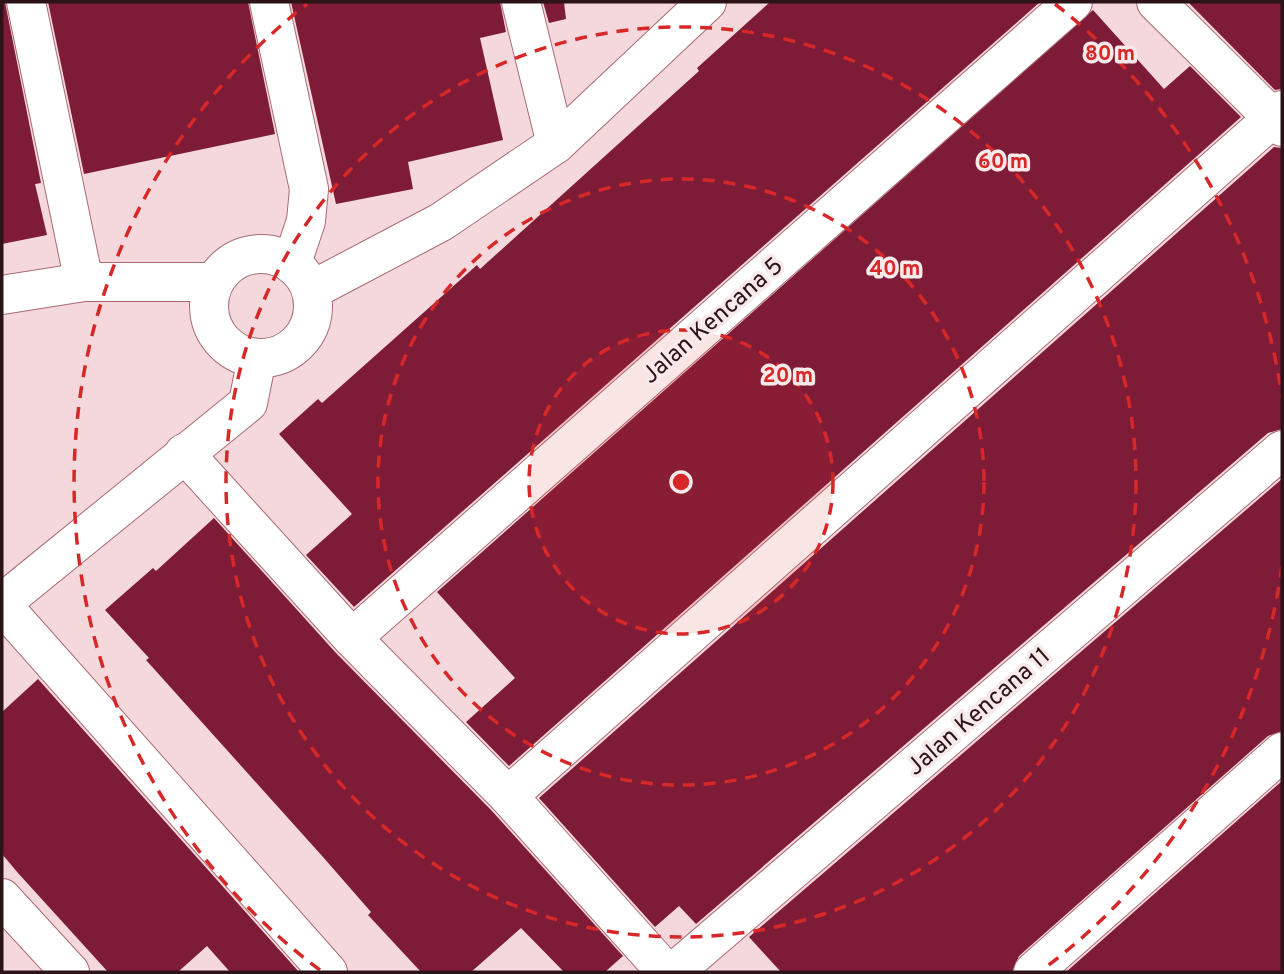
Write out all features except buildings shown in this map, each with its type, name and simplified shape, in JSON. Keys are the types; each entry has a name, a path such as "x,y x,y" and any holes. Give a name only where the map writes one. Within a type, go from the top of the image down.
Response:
{"street":[{"path":"26,2 84,282"},
{"path":"269,2 309,190 302,277 311,324 303,339 290,351 274,357 257,358 240,354 225,344 214,330 208,313 213,282 227,266 242,257 276,255 302,277"},
{"path":"521,2 556,144"},
{"path":"302,277 441,222 556,144 707,2"},
{"name":"Jalan Kencana 5","path":"352,638 1073,2"},
{"path":"508,796 1279,118 1156,2"},
{"path":"2,295 84,282 213,282"},
{"path":"257,358 248,403 2,604 328,972"},
{"name":"Jalan Kencana 11","path":"674,972 1282,450"},
{"path":"184,453 352,638 508,796 666,972"},
{"path":"1033,972 1282,752"},
{"path":"2,898 70,972"}]}
